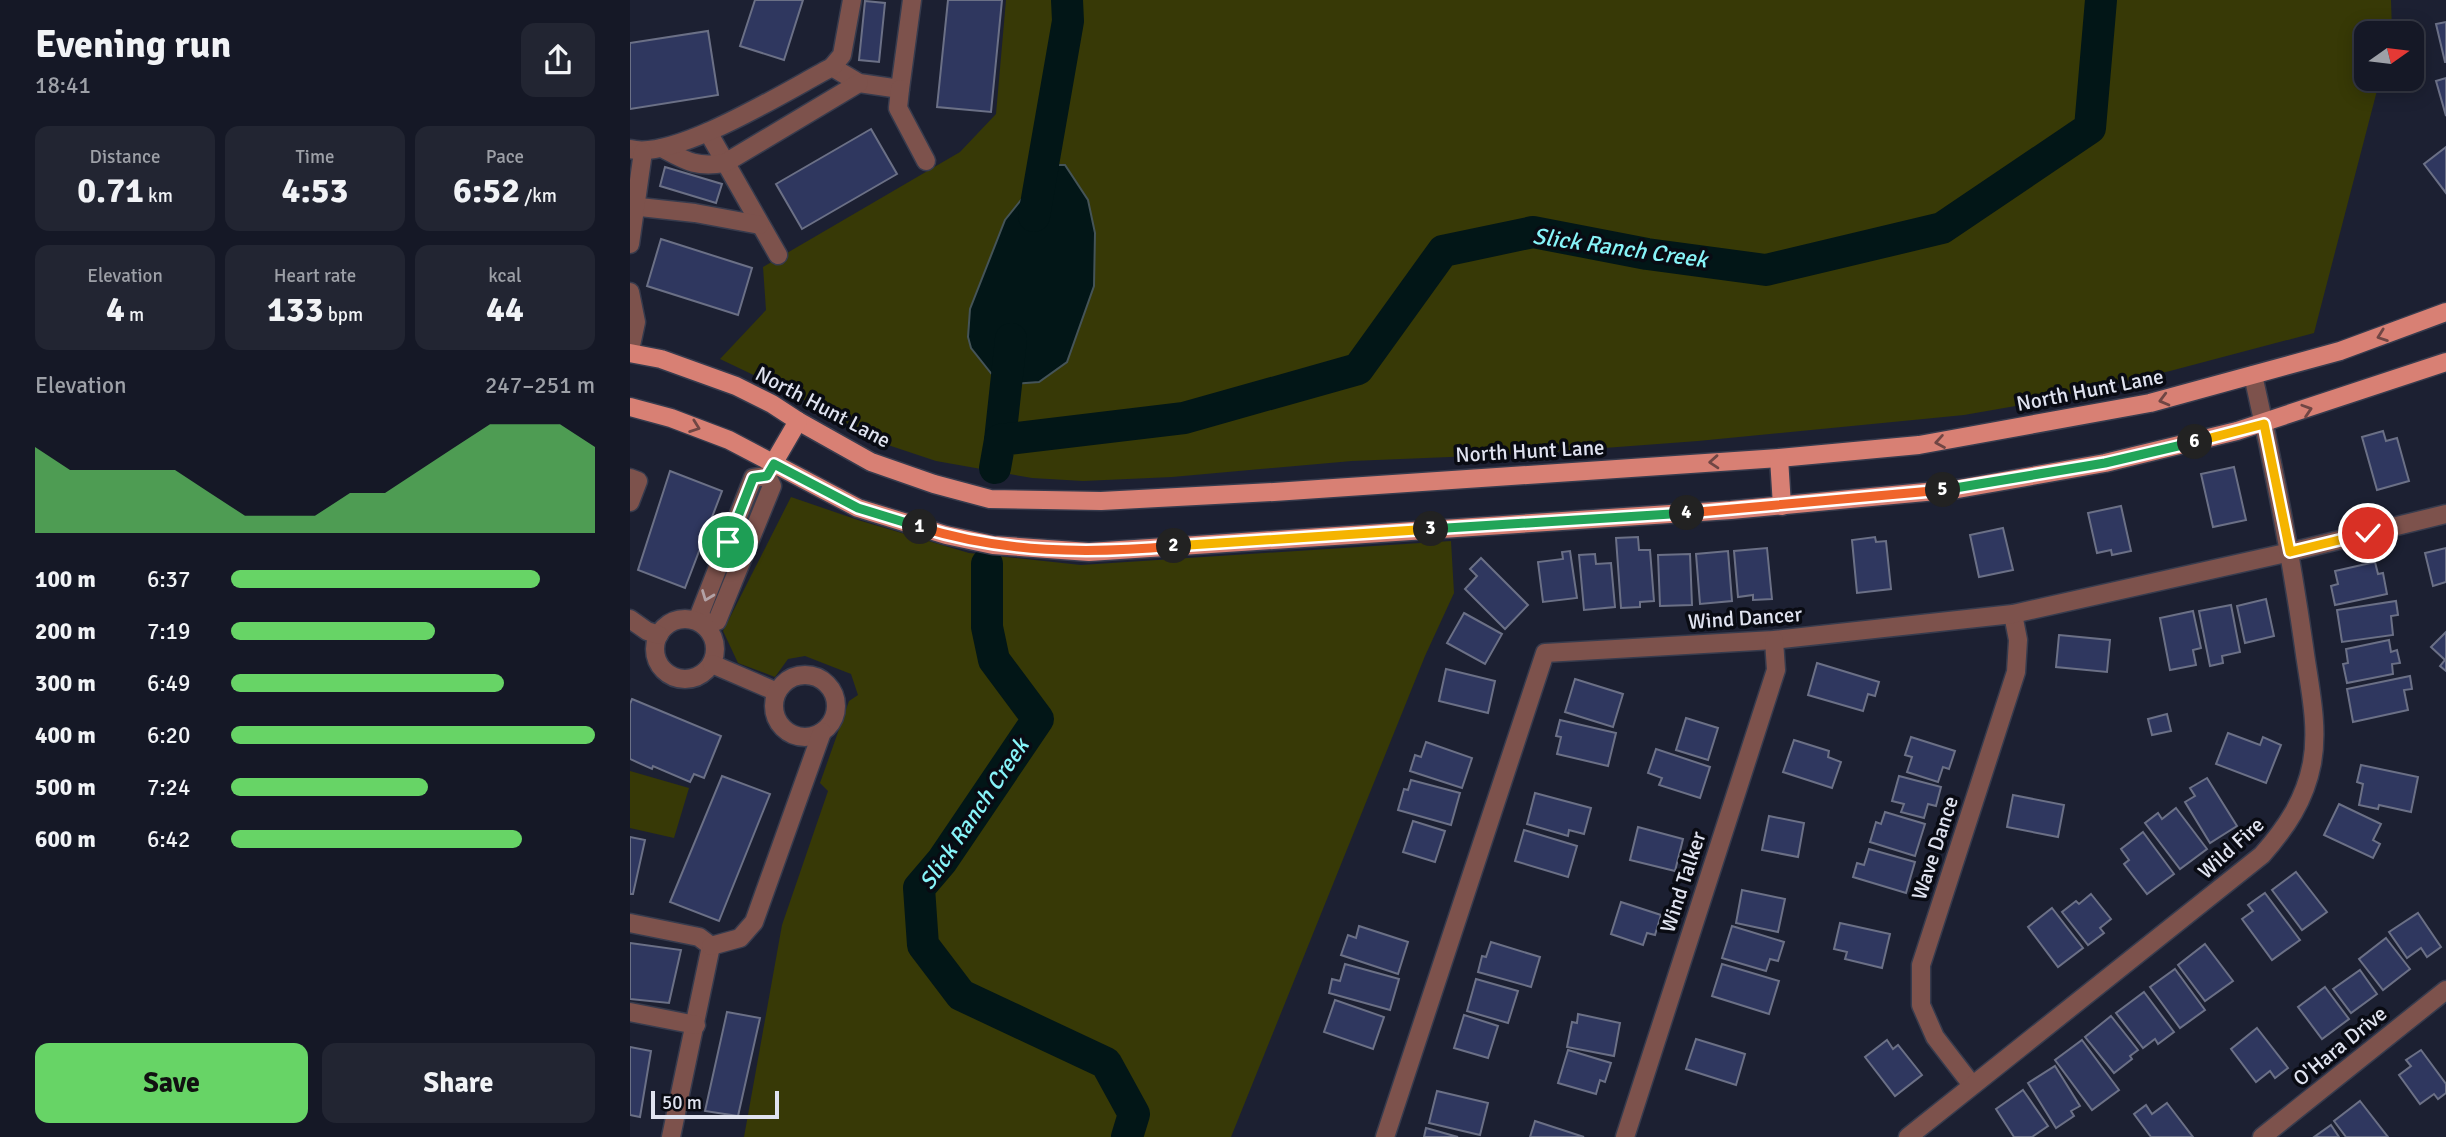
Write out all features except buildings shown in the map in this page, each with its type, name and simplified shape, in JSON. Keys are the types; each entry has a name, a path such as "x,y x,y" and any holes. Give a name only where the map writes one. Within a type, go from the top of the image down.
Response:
{"main road":[{"name":"North Hunt Lane","path":"630,351 698,371 736,386 871,462 934,484 990,499 1041,501 1206,496 1779,458 1907,446 2150,403 2340,351 2446,312"},
{"path":"630,407 671,418 729,440 770,470 858,508 946,535 993,545 1089,552 1782,506 1958,489 2105,463 2264,424 2446,362"},
{"path":"770,470 797,421"},
{"path":"1779,458 1782,506"}],"street":[{"path":"630,244 636,150 662,148 708,132 832,67 842,55 852,0"},
{"path":"912,0 898,108 926,161"},
{"path":"832,67 859,83 900,89"},
{"path":"662,148 693,164 709,166 724,163 859,83"},
{"path":"708,132 778,255"},
{"path":"633,206 695,213 761,225"},
{"path":"630,292 636,322 630,351"},
{"name":"Wild Fire","path":"1908,1137 2262,855 2284,831 2301,801 2312,763 2314,726 2290,552 2253,376"},
{"path":"705,625 717,621 737,545 772,486 770,470"},
{"path":"630,478 638,481 630,502"},
{"name":"Wind Dancer","path":"1385,1137 1545,653 1774,640 2013,614 2446,514"},
{"name":"Wave Dance","path":"1972,1085 1930,1027 1921,1006 1920,965 2016,672 2018,640 2013,614"},
{"path":"630,618 647,631 659,635"},
{"path":"679,619 705,625 712,633 715,643 712,664 706,672 697,677 676,678 667,673 656,656 659,635 671,622 679,619"},
{"name":"Wind Talker","path":"1625,1137 1776,670 1774,640"},
{"path":"712,664 777,692"},
{"path":"802,675 822,680 835,696 836,707 830,725 822,732 803,737 785,730 775,712 777,692 783,684 802,675"},
{"path":"711,946 740,938 754,922 822,732"},
{"path":"630,923 699,937 711,946"},
{"path":"671,1137 711,946"},
{"name":"O'Hara Drive","path":"2262,1137 2446,990"},
{"path":"630,1012 696,1025"}],"shaded area":[{"path":"1006,0 2391,0 2392,21 2354,21 2354,91 2377,91 2314,333 2170,371 2027,404 1964,415 1698,441 1523,454 1352,461 1172,477 1083,481 1032,478 936,461 882,443 793,394 720,359 766,310 763,267 960,152 996,114"},
{"path":"1049,165 1065,165 1088,200 1095,233 1094,286 1067,362 1039,382 1013,384 994,377 971,348 968,337 970,309 1005,220"},
{"path":"791,497 969,553 1081,565 1451,541 1454,593 1425,656 1231,1137 744,1137 782,925 828,791 820,783 849,701 858,695 851,674 805,656 788,659 775,677 738,663 723,631"},
{"path":"630,771 689,788 674,838 630,828"}],"waterway":[{"path":"1034,216 1068,21 1067,0"},
{"name":"Slick Ranch Creek","path":"995,468 1000,440 1184,418 1358,369 1443,251 1533,232 1647,254 1766,270 1942,228 2090,128 2101,0"},
{"path":"1000,440 1011,339"},
{"name":"Slick Ranch Creek","path":"987,564 987,627 994,660 1038,719 942,861 919,888 923,945 961,995 1106,1063 1134,1114 1127,1137"}],"route":[{"path":"728,542 753,478 767,476 774,464 858,508 946,535 993,545 1089,552 1731,510 1958,489 2105,463 2264,424 2290,552 2368,533"}]}
